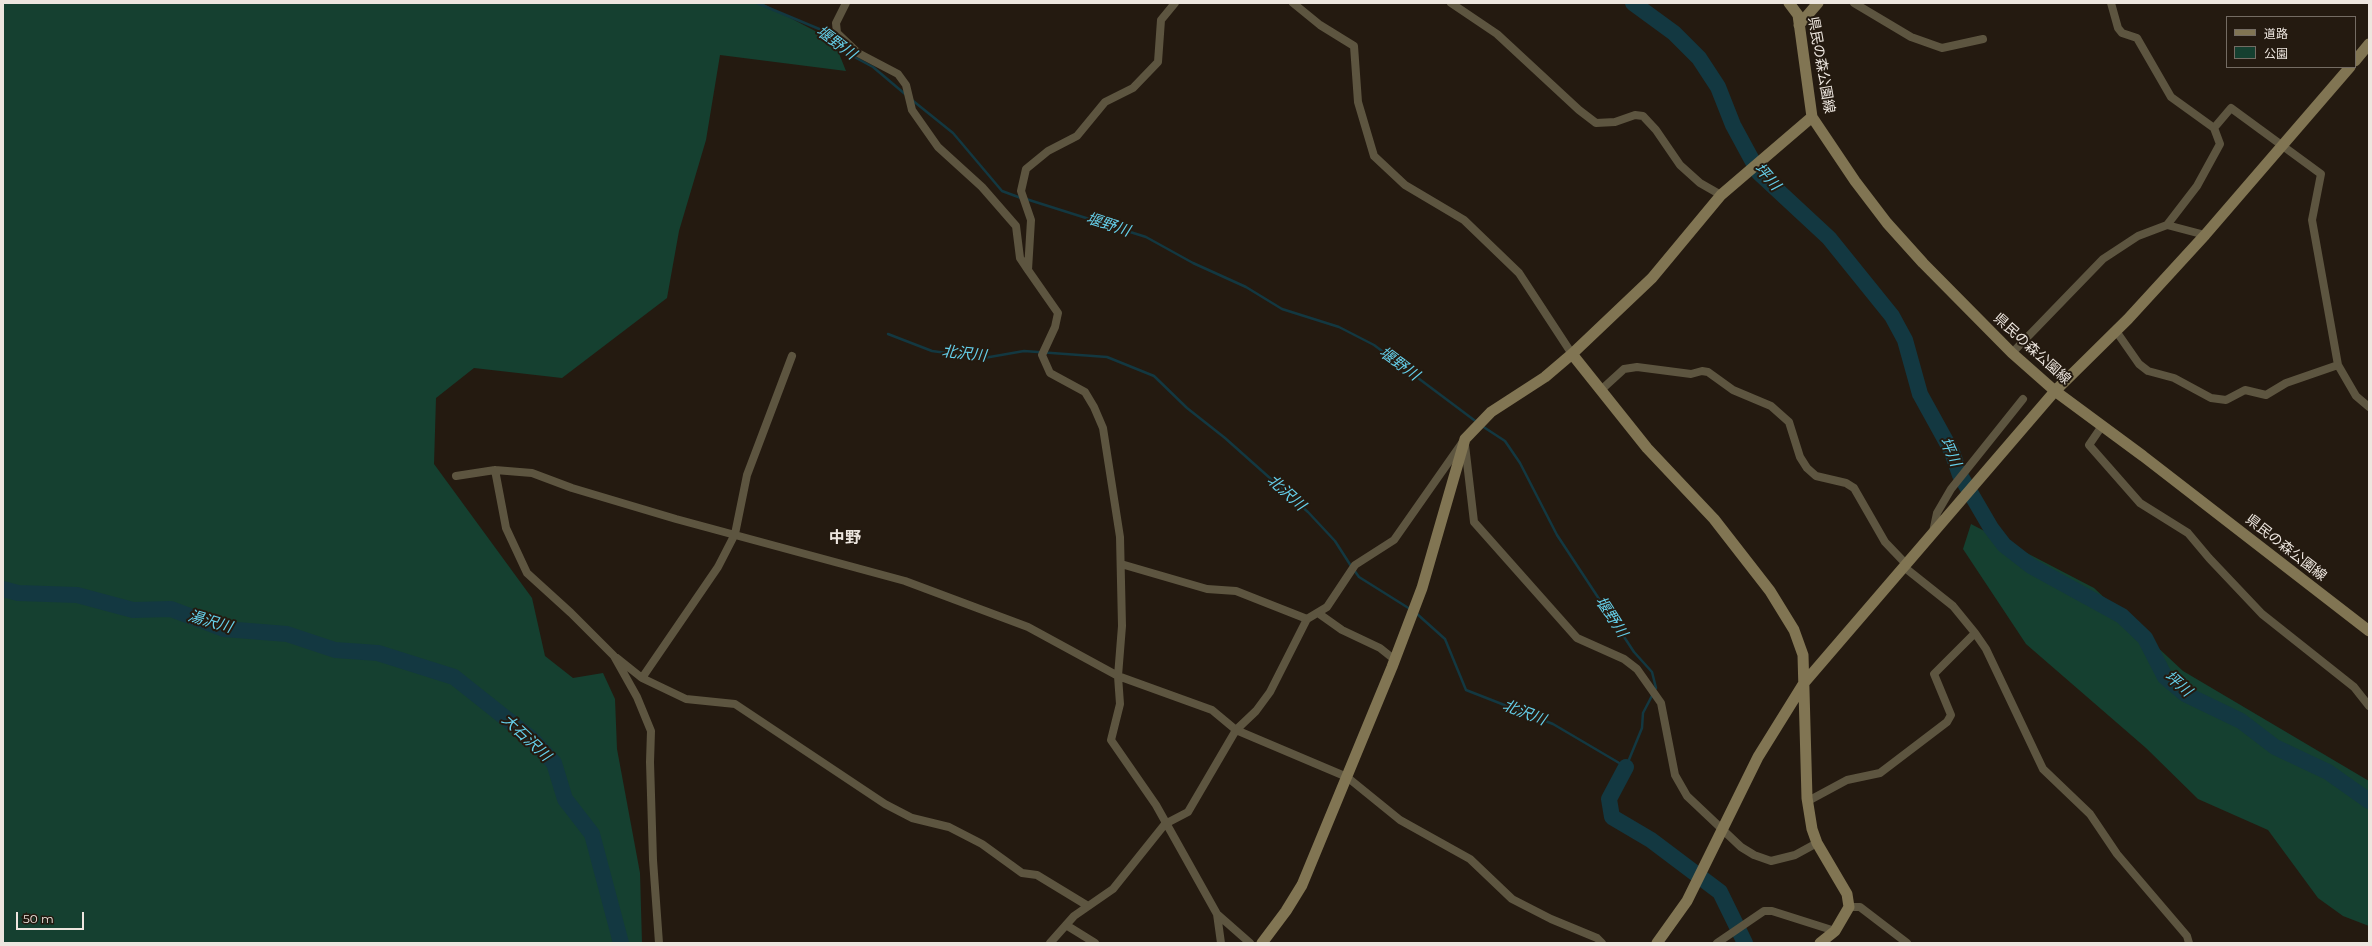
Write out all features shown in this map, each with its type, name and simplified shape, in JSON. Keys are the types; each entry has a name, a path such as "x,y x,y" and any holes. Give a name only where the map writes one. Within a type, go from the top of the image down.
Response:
{"street":[{"path":"846,3 836,23 837,33 858,53 898,74 907,89 911,105 938,147 982,187 1016,226 1020,258 1058,312 1055,327 1042,355 1050,373 1085,392 1094,407 1103,428 1120,537 1122,626 1118,676 1120,704 1111,740 1134,771 1218,914 1250,943"},
{"path":"1028,270 1031,220 1022,192 1026,169 1048,151 1077,136 1104,102 1133,88 1158,62 1161,20 1175,3"},
{"path":"1294,3 1320,25 1354,46 1358,102 1374,156 1405,185 1464,220 1519,273 1572,354 1647,448 1714,519 1770,591 1794,630 1803,655 1808,801 1812,829 1817,843 1847,894 1850,907 1835,931 1820,943"},
{"path":"1452,3 1497,34 1579,110 1596,123 1615,122 1636,115 1643,116 1656,130 1680,165 1700,183 1725,191"},
{"name":"県民の森公園線","path":"1788,3 1798,15 1812,117 1855,181 1887,223 2012,353 2055,391 2369,631"},
{"path":"1799,25 1818,3"},
{"path":"1854,3 1910,37 1942,48 1983,39"},
{"path":"2012,353 2103,259 2138,236 2167,224 2197,186 2220,144 2214,128 2172,97 2137,38 2122,32 2118,28 2111,3"},
{"path":"2356,60 2369,44"},
{"path":"1658,943 1692,890 1724,829 1758,757 1804,683 2055,391 2116,331 2205,235 2282,148 2349,68"},
{"path":"2214,128 2231,108 2282,148 2321,174 2312,220 2338,365 2356,396 2369,407"},
{"path":"1050,943 1066,925 1088,906 1113,889 1165,824 1188,812 1236,730 1256,711 1270,692 1307,619 1327,607 1355,565 1394,540 1464,439 1491,412 1545,377 1572,354 1652,278 1725,191 1766,154 1812,117"},
{"path":"2167,224 2205,235"},
{"path":"2116,331 2139,364 2148,371 2174,378 2211,398 2226,400 2245,390 2266,395 2292,381 2338,365"},
{"path":"642,678 718,567 735,534 747,475 792,356"},
{"path":"1601,390 1624,369 1637,367 1691,374 1702,371 1708,372 1734,390 1771,406 1789,422 1800,457 1806,468 1816,476 1846,483 1854,488 1885,542 1905,565 1953,606 1975,633 1986,649 2043,769 2090,814 2117,854 2187,936 2189,943"},
{"path":"1933,533 1937,513 1951,489 2023,399"},
{"path":"2102,426 2089,445 2140,503 2188,533 2209,558 2262,614 2354,687 2369,706"},
{"path":"1262,943 1286,911 1302,885 1395,660 1415,605 1464,439"},
{"path":"1464,439 1474,522 1577,638 1624,659 1637,669 1661,704 1665,717 1675,775 1687,796 1741,846 1754,855 1771,861 1795,856 1817,843"},
{"path":"495,470 506,528 527,573 571,613 614,656 642,678 686,699 735,704 885,804 912,818 949,827 982,844 1022,873 1037,874 1088,906"},
{"path":"456,476 495,470 532,473 586,492 919,587 1028,627 1118,676 1212,710 1236,730 1347,777 1400,820 1470,859 1512,899 1551,919 1597,938 1602,943"},
{"path":"1121,564 1207,589 1236,591 1307,619"},
{"path":"1318,612 1342,630 1380,648 1395,660"},
{"path":"1808,801 1847,780 1880,773 1947,722 1951,715 1934,674 1975,633"},
{"path":"614,656 637,698 652,731 650,762 653,852 659,943"},
{"path":"1850,907 1860,907 1907,943"},
{"path":"1718,943 1758,914 1772,911 1835,931"},
{"path":"1218,914 1221,943"},
{"path":"1066,925 1096,943"}],"green space":[{"path":"3,3 762,3 834,41 846,71 720,55 706,140 679,231 667,298 562,378 474,368 436,398 434,464 532,598 545,656 573,678 603,673 615,699 617,749 640,873 642,943 3,943"},
{"path":"1971,524 2094,588 2183,671 2369,781 2369,926 2343,916 2318,898 2268,830 2198,799 2146,748 2026,644 1963,549"}],"waterway":[{"name":"堰野川","path":"757,3 824,31 845,52 873,67 905,94"},
{"name":"坪川","path":"1633,3 1674,33 1699,58 1718,87 1733,125 1759,173 1829,238 1892,316 1905,340 1920,394 1952,452 1960,475 1991,528 2004,545 2031,566 2122,616 2145,638 2165,677 2185,694 2241,721 2275,747 2328,772 2369,801"},
{"name":"堰野川","path":"912,100 953,133 1002,191 1021,198"},
{"name":"堰野川","path":"1026,199 1146,237 1193,263 1246,287 1282,309 1339,327 1374,345 1478,423"},
{"name":"北沢川","path":"888,334 932,351 984,358 1024,351 1107,357 1154,376 1187,408 1225,438 1308,512 1335,541 1351,566"},
{"name":"堰野川","path":"1416,613 1445,639 1466,690 1553,724 1626,767 1642,728 1643,713 1656,688 1652,672 1634,652 1557,535 1520,463 1505,441 1482,426"},
{"name":"北沢川","path":"1354,570 1359,577 1410,609"},
{"name":"湯沢川","path":"3,589 18,593 77,595 133,610 171,609 224,629 287,634 335,650 378,653 454,677 532,739 554,763 565,799 592,834 621,943"},
{"name":"堰野川","path":"1626,767 1609,799 1612,817 1651,840 1720,892 1745,943"}],"district":[{"name":"中野","path":"845,538"}],"water label":[{"name":"大石沢川","path":"526,738"}]}
